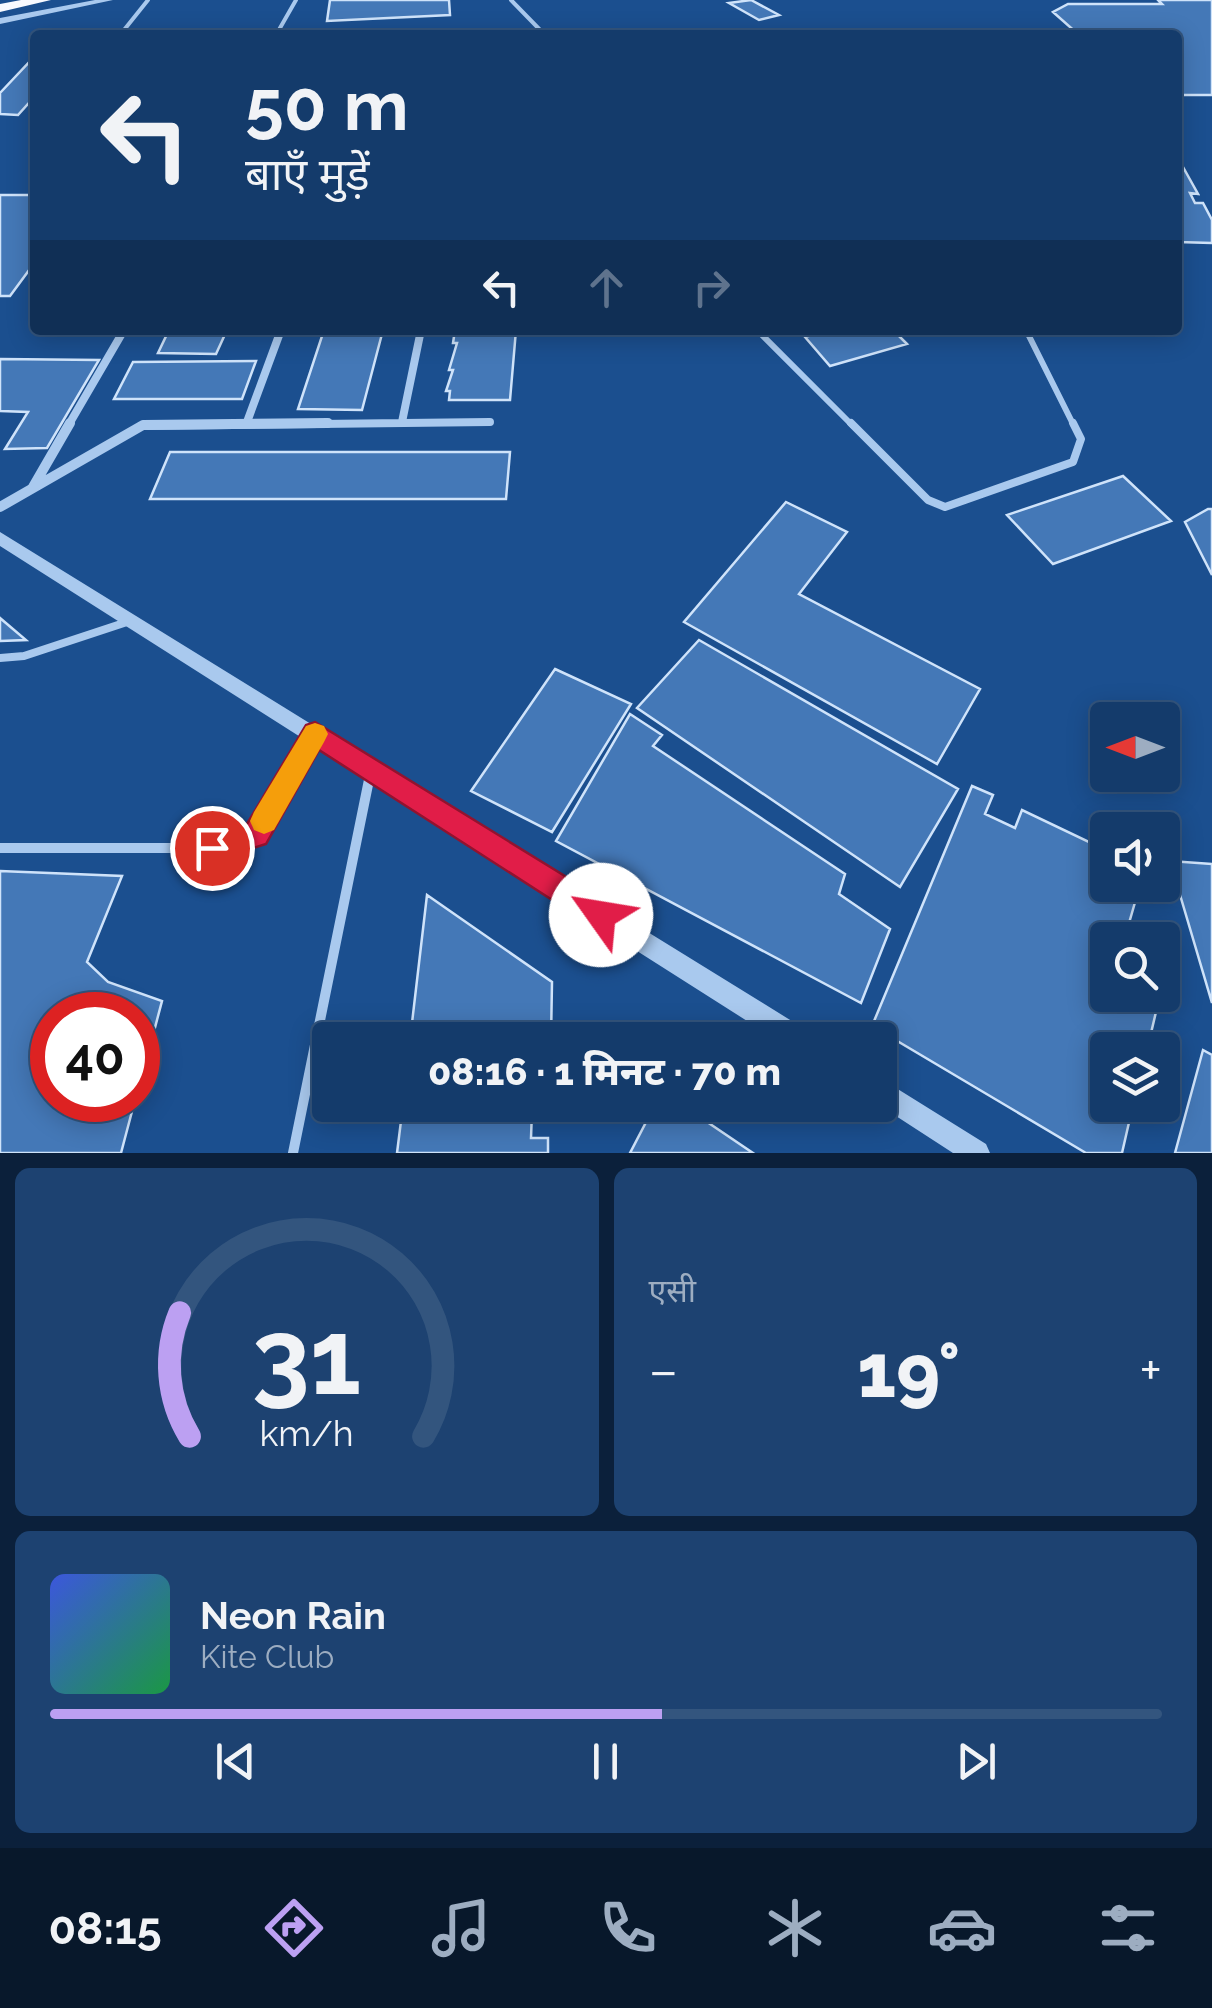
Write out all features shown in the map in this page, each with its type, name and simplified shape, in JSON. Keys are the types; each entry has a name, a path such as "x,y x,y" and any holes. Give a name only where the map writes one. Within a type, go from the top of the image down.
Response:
{"highway":[{"path":"0,8 44,0"}],"street":[{"path":"0,20 109,0"},
{"path":"32,488 121,335"},
{"path":"247,422 279,335"},
{"path":"402,422 420,335"},
{"path":"0,507 142,425 490,422"},
{"path":"0,538 771,1022"},
{"path":"897,1103 977,1153"}],"lane":[{"path":"124,30 148,0"},
{"path":"279,30 296,0"},
{"path":"511,0 540,30"},
{"path":"761,335 928,500 945,507 1073,462 1079,452 1081,439 1029,335"},
{"path":"0,658 24,656 134,620"},
{"path":"0,848 212,848 256,834 315,733"},
{"path":"294,1153 371,769"}],"building":[{"path":"330,0 449,0 450,15 327,21"},
{"path":"751,0 779,15 759,20 729,3"},
{"path":"1158,0 1212,0 1212,95 1182,95 1182,30 1073,30 1053,12 1068,4 1162,4"},
{"path":"30,61 30,102 18,115 0,114 0,93"},
{"path":"1182,165 1198,194 1190,193 1195,203 1203,203 1212,220 1212,243 1182,242"},
{"path":"0,195 30,195 30,269 10,296 0,296"},
{"path":"167,335 225,335 216,354 158,353"},
{"path":"322,335 382,335 362,410 298,409"},
{"path":"454,335 516,335 510,400 449,400 450,391 446,391 457,343 453,343"},
{"path":"898,335 907,344 830,366 805,337"},
{"path":"0,359 99,360 47,448 5,449 28,412 0,411"},
{"path":"256,361 242,399 114,399 133,362"},
{"path":"170,452 510,452 506,499 150,499"},
{"path":"1123,476 1171,521 1053,564 1007,515"},
{"path":"786,502 847,532 799,594 980,689 937,764 684,622"},
{"path":"1212,509 1212,575 1185,522"},
{"path":"0,618 26,640 0,641"},
{"path":"699,640 958,789 900,887 637,708"},
{"path":"555,669 631,704 552,832 471,791"},
{"path":"630,714 662,735 653,746 845,874 839,894 890,929 861,1003 556,841"},
{"path":"972,786 993,795 985,814 1015,828 1022,810 1090,842 1090,902 1135,902 1129,922 1090,922 1090,1012 1156,1012 1151,1032 1090,1032 1090,1122 1129,1122 1122,1153 1086,1153 897,1041 897,1022 874,1022"},
{"path":"1180,862 1212,864 1212,1003 1180,895"},
{"path":"0,871 122,876 87,962 108,982 136,992 30,992 30,1122 129,1122 121,1153 0,1153"},
{"path":"427,895 552,982 551,1022 412,1022"},
{"path":"1203,1050 1212,1055 1212,1153 1175,1153"},
{"path":"401,1122 532,1122 531,1138 548,1138 548,1153 397,1153"},
{"path":"646,1122 707,1122 753,1153 630,1153"}],"slow traffic":[{"path":"264,821 315,734"}],"route":[{"path":"212,848 256,834 315,733 601,915"}]}
